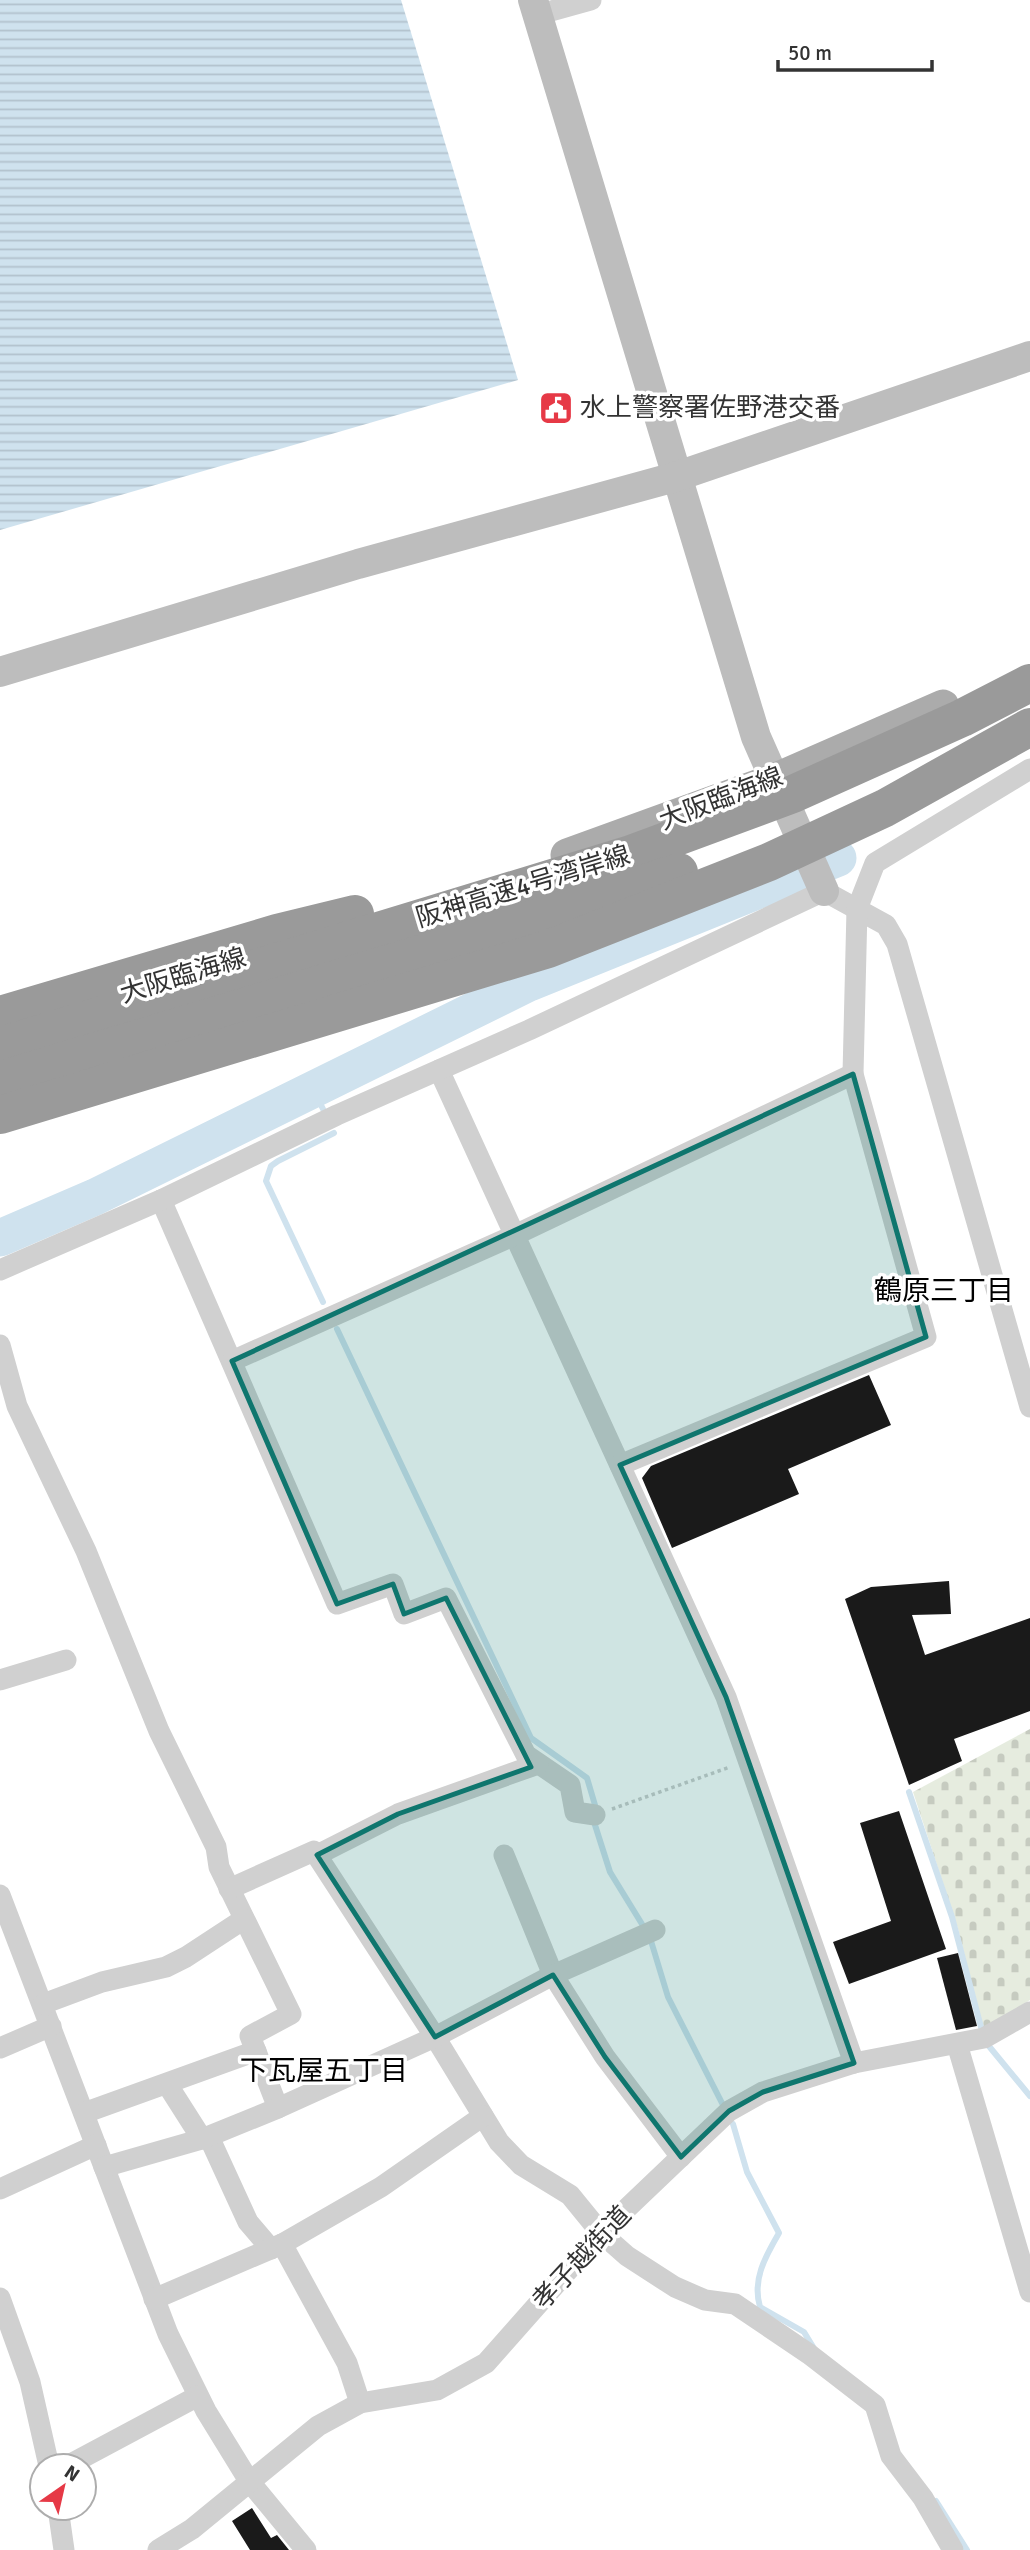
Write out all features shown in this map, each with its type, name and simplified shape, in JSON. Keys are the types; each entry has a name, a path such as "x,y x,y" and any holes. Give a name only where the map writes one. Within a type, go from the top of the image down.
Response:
{"highway":[{"name":"阪神高速4号湾岸線","path":"0,1046 628,855 793,794 962,718 1030,684"},
{"path":"0,1015 277,933 525,872 648,835 962,718"},
{"name":"阪神高速4号湾岸線","path":"0,1080 637,887 809,822 1030,719"},
{"path":"0,1115 572,940 769,862 885,808 1030,727"}],"main road":[{"name":"大阪臨海線","path":"0,1030 277,947 583,850 774,780 956,700 1030,663"},
{"path":"0,1100 593,917 799,838 990,756 1030,733"}],"street":[{"path":"590,0 535,8 756,737 824,891 886,925 897,944 1030,1407"},
{"path":"0,672 358,564 675,477 1030,356"},
{"path":"620,1465 926,1337 853,1074 857,909 875,863 1030,769"},
{"path":"0,1270 161,1200 337,1115 824,891"},
{"path":"439,1070 726,1697 854,2063"},
{"path":"232,1361 515,1235 853,1074"},
{"path":"161,1200 337,1604 393,1584 404,1615 446,1598 526,1755 570,1785 575,1812 596,1815"},
{"path":"0,1345 18,1406 86,1551 159,1731 216,1847 219,1867 229,1889 291,2014 250,2036 278,2108"},
{"path":"0,1680 66,1661"},
{"path":"317,1855 398,1814 538,1764"},
{"path":"229,1889 314,1850 435,2037 499,2142 521,2165 570,2195 601,2233 627,2256 675,2287 705,2300 735,2304 809,2354 875,2405 891,2456 923,2498 953,2550"},
{"path":"504,1854 553,1975 605,2057 681,2157"},
{"path":"0,1895 7,1934 43,2004 154,2299 198,2396 249,2481 306,2550"},
{"path":"43,2004 102,1982 166,1967 187,1957 244,1919"},
{"path":"104,2167 206,2138 278,2108 435,2037 553,1975 655,1930"},
{"name":"孝子越街道","path":"158,2550 192,2529 318,2426 360,2403 437,2390 486,2363 601,2233 729,2111 763,2092 854,2063 984,2038 1030,2012"},
{"path":"0,2048 51,2026"},
{"path":"957,2043 1030,2292"},
{"path":"84,2113 256,2051"},
{"path":"167,2084 206,2138 248,2222 276,2247 347,2363 360,2403"},
{"path":"154,2299 276,2247 381,2187 483,2116"},
{"path":"0,2189 96,2145"},
{"path":"0,2298 30,2382 46,2452"},
{"path":"92,2452 198,2396"},
{"path":"60,2522 64,2550"}],"path":[{"path":"596,1815 748,1760"}],"highlighted area":[{"path":"853,1074 926,1337 620,1465 726,1697 854,2063 763,2092 729,2111 681,2157 605,2057 553,1975 435,2037 317,1855 398,1814 531,1767 446,1598 404,1614 393,1584 337,1604 232,1361"}],"green space":[{"path":"1030,1729 1030,2000 983,2029 958,1929 913,1792"}],"water":[{"path":"0,0 401,0 518,380 0,530"}],"building":[{"path":"869,1375 891,1425 788,1469 799,1494 672,1548 642,1478 651,1466"},
{"path":"949,1581 951,1614 912,1615 925,1655 1030,1618 1030,1711 954,1739 962,1761 909,1785 845,1599 871,1587"},
{"path":"899,1811 946,1949 849,1984 833,1942 891,1921 860,1823"},
{"path":"958,1953 977,2026 956,2030 937,1958"},
{"path":"252,2508 271,2538 277,2535 289,2550 250,2550 232,2521"}],"waterway":[{"path":"0,1238 95,1197 529,983 838,858"},
{"path":"313,1089 324,1111"},
{"path":"323,1302 266,1181 271,1166 278,1161 334,1133"},
{"path":"337,1329 531,1738 587,1778 595,1805"},
{"path":"909,1792 952,1917 982,2031"},
{"path":"595,1825 610,1872 645,1929"},
{"path":"651,1941 668,1997 724,2107"},
{"path":"988,2045 1030,2096"},
{"path":"733,2124 747,2172 779,2233 759,2278 760,2307 804,2332 815,2350"},
{"path":"936,2501 967,2550"}],"place":[{"name":"水上警察署佐野港交番","path":"556,408"}],"district":[{"name":"鶴原三丁目","path":"944,1291"},
{"name":"下瓦屋五丁目","path":"324,2071"}]}
